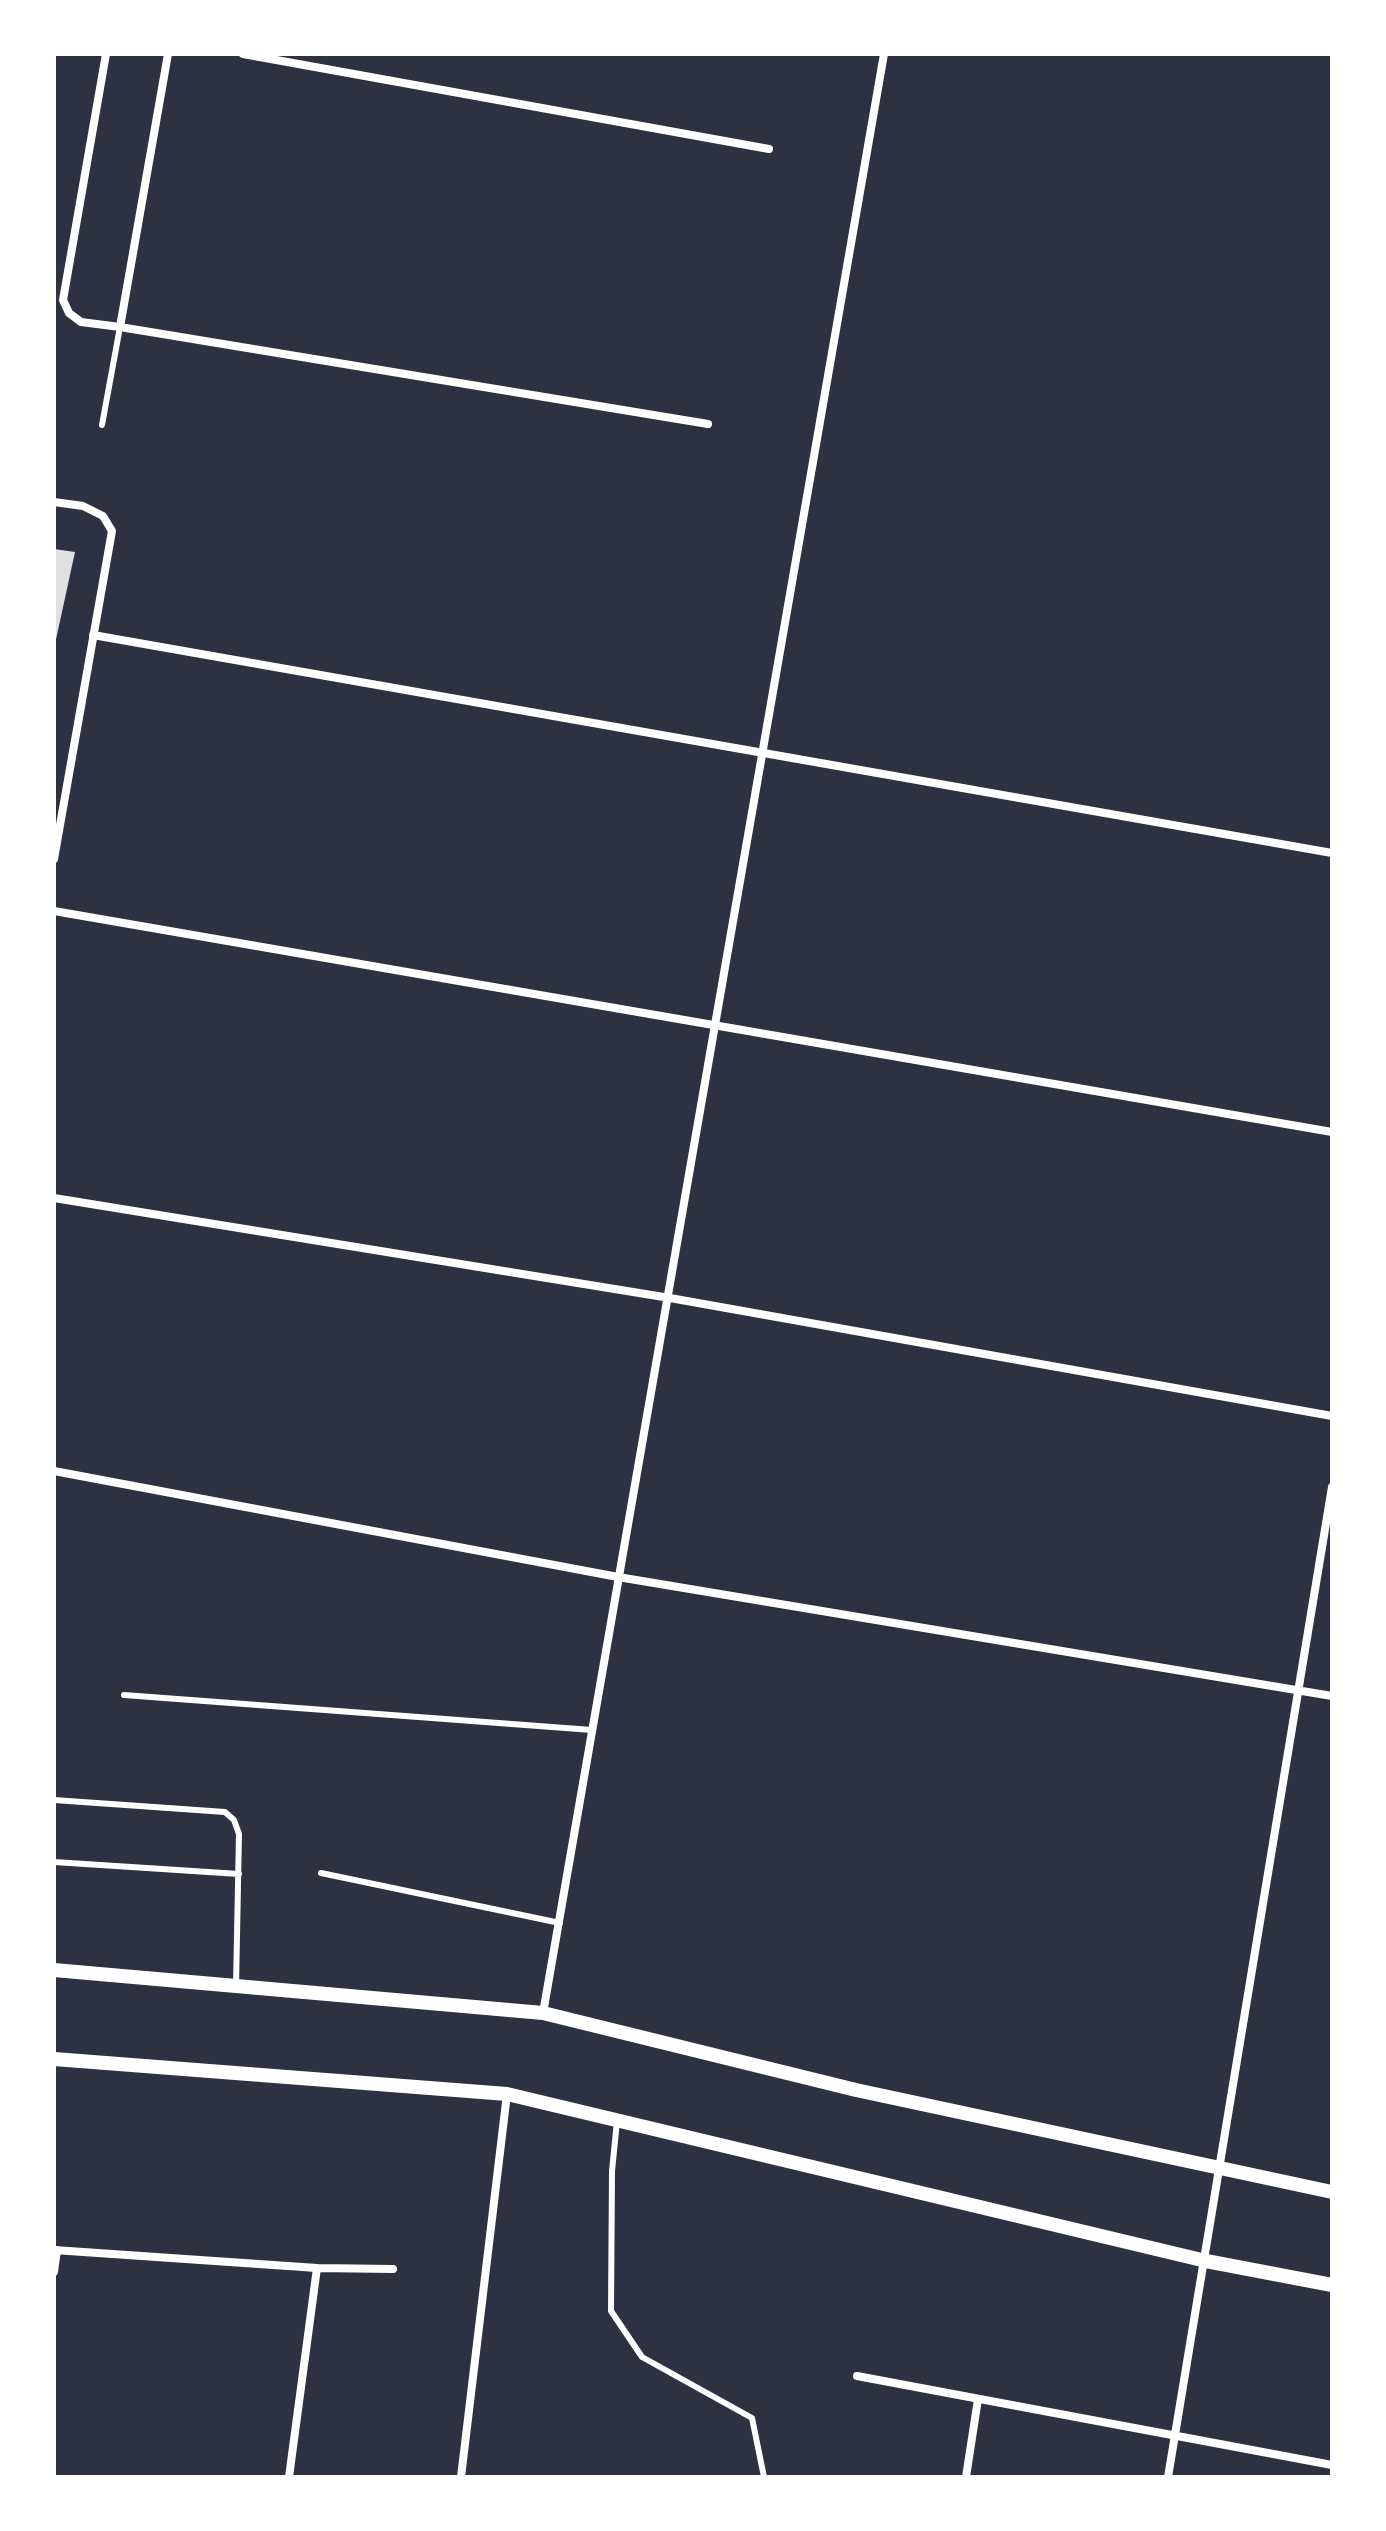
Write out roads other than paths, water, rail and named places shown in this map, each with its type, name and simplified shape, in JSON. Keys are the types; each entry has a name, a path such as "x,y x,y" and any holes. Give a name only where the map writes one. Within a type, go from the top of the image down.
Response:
{"street":[{"path":"106,54 63,300 69,313 81,322 708,424"},
{"path":"120,327 168,54"},
{"path":"243,54 769,149"},
{"path":"543,2013 618,1577 670,1298 884,54"},
{"path":"54,502 83,506 103,516 112,531 58,810 54,859"},
{"path":"93,635 1332,853"},
{"path":"54,911 1332,1132"},
{"path":"54,1198 670,1298 1332,1416"},
{"path":"54,1471 618,1577 1332,1696"},
{"path":"1168,2477 1332,1487"},
{"path":"54,1970 543,2013 856,2090 1332,2192"},
{"path":"54,2059 507,2094 1206,2261 1332,2285"},
{"path":"461,2477 507,2094"},
{"path":"54,2272 56,2250 317,2268 393,2269"},
{"path":"289,2477 317,2268"},
{"path":"857,2376 1332,2465"},
{"path":"966,2477 978,2399"}],"lane":[{"path":"102,425 120,327"},
{"path":"124,1695 592,1730"},
{"path":"54,1800 225,1812 234,1820 239,1834 236,1986"},
{"path":"54,1862 239,1874"},
{"path":"321,1873 560,1923"},
{"path":"617,2118 612,2171 611,2311 642,2357 752,2418 764,2477"}]}
